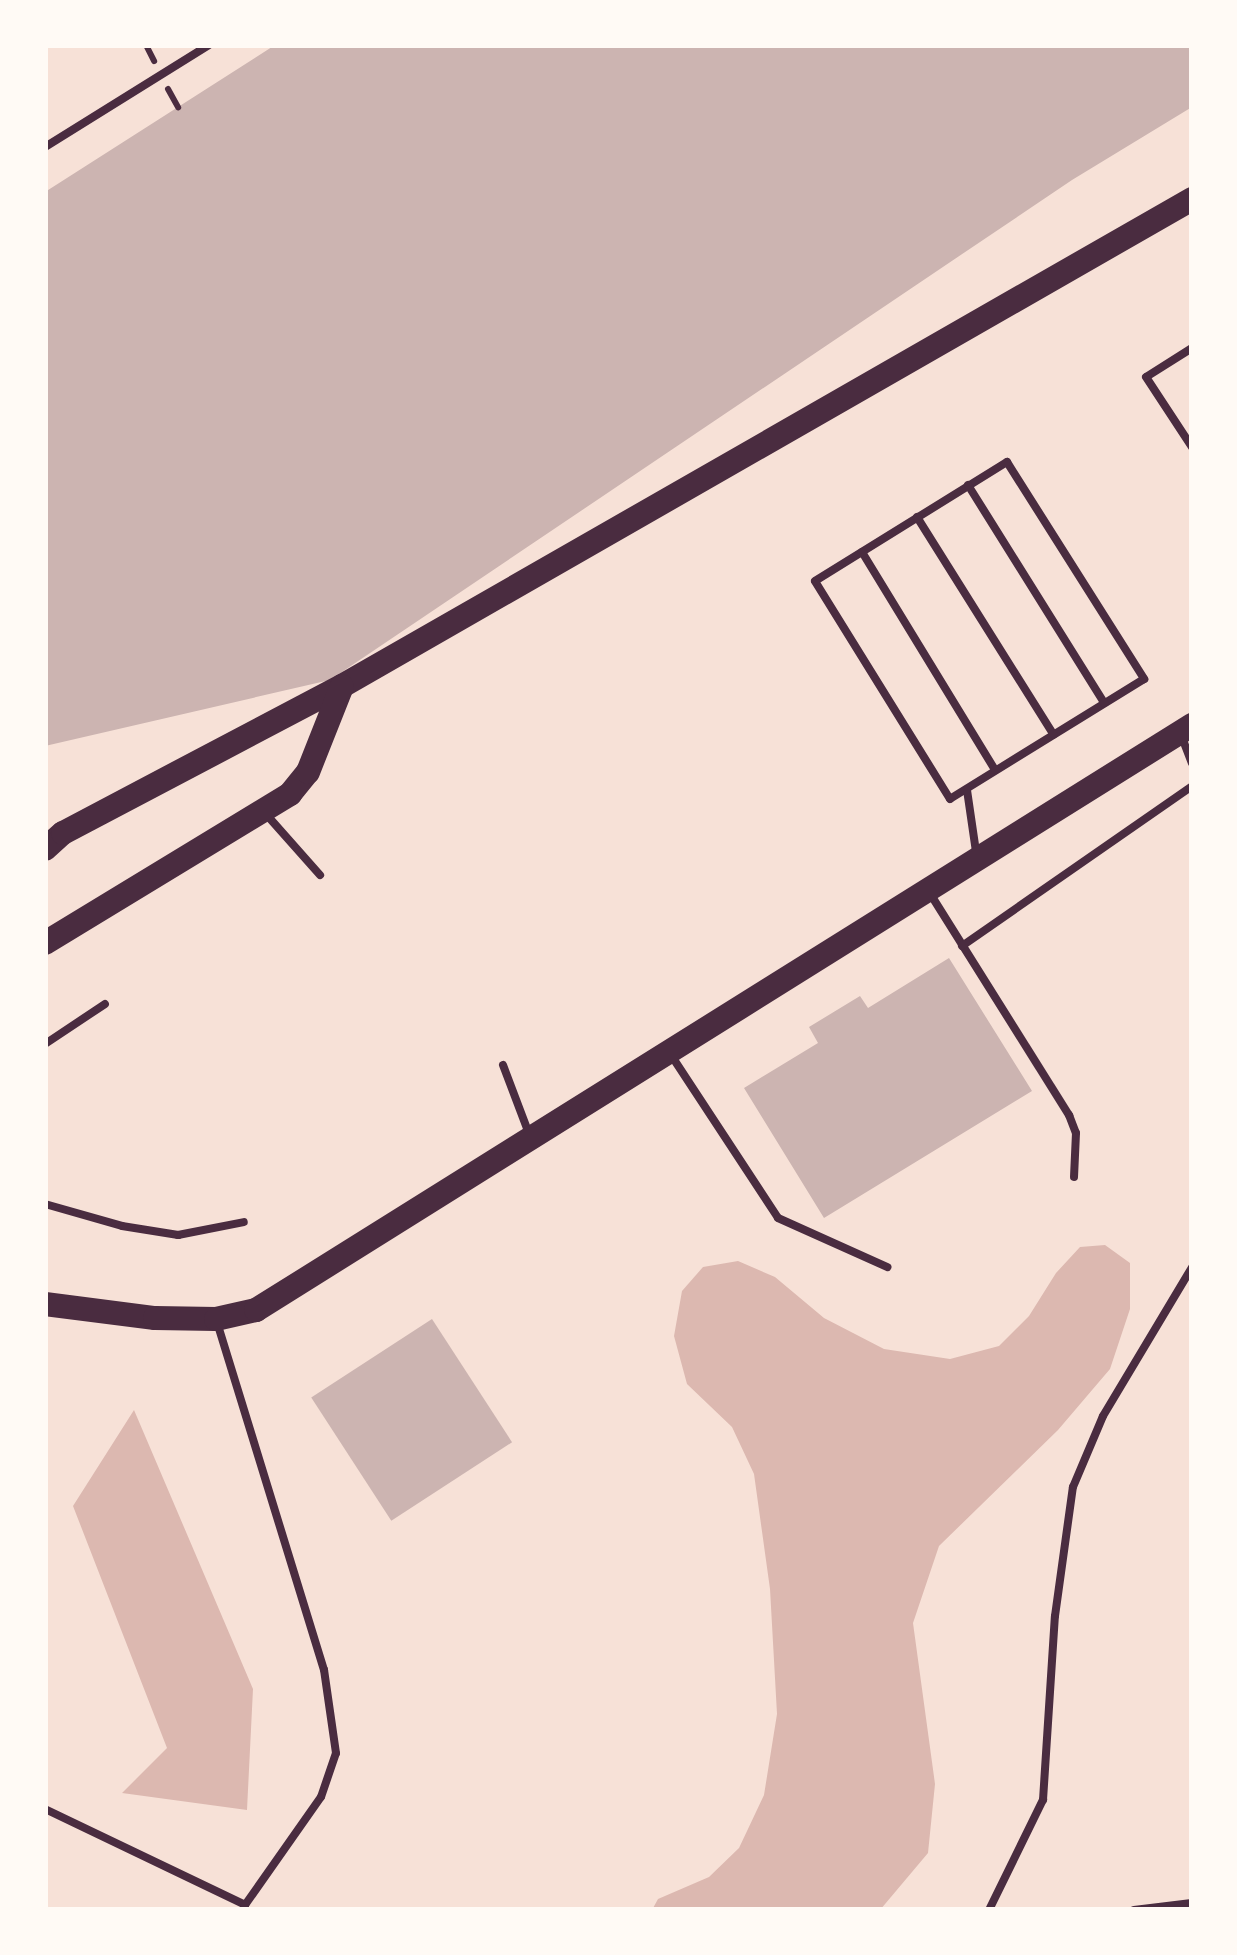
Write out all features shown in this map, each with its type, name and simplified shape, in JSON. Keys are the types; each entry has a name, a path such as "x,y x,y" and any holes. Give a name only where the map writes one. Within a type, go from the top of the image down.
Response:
{"main road":[{"path":"51,838 341,686 1192,199"},
{"path":"45,943 290,794 308,772 341,686"},
{"path":"45,1304 110,1314 216,1318 256,1310 1186,729"}],"lane":[{"path":"45,147 208,45"},
{"path":"1192,348 1146,377 1192,447"},
{"path":"1007,462 1144,679 950,799 814,581 916,517 1007,462"},
{"path":"968,485 1105,703"},
{"path":"916,517 1054,735"},
{"path":"862,552 996,771"},
{"path":"1186,729 1192,763"},
{"path":"962,946 1192,786"},
{"path":"967,789 977,860"},
{"path":"263,811 320,875"},
{"path":"928,891 1069,1115 1076,1133 1074,1177"},
{"path":"45,1044 105,1004"},
{"path":"669,1051 778,1218 887,1267"},
{"path":"503,1065 531,1138"},
{"path":"45,1204 122,1226 178,1234 244,1222"},
{"path":"989,1910 1043,1800 1054,1616 1073,1487 1102,1416 1192,1267"},
{"path":"45,1809 250,1908 321,1797 336,1753 324,1670 216,1318"},
{"path":"1134,1910 1192,1903"}],"shaded area":[{"path":"1105,1245 1130,1263 1130,1309 1110,1369 1058,1430 939,1546 913,1623 935,1784 928,1853 880,1910 652,1910 658,1899 709,1877 739,1848 764,1795 777,1714 770,1589 754,1474 732,1427 687,1384 674,1336 682,1291 703,1267 738,1261 775,1277 824,1318 884,1349 950,1359 999,1346 1029,1316 1056,1273 1080,1247"},
{"path":"134,1410 253,1689 247,1810 122,1793 167,1748 73,1506"}],"building":[{"path":"275,45 1192,45 1192,107 1072,180 330,680 45,746 45,192"},
{"path":"949,958 1032,1091 824,1218 744,1088 818,1043 809,1027 860,996 868,1008"},
{"path":"432,1319 512,1442 391,1521 311,1397"}]}
